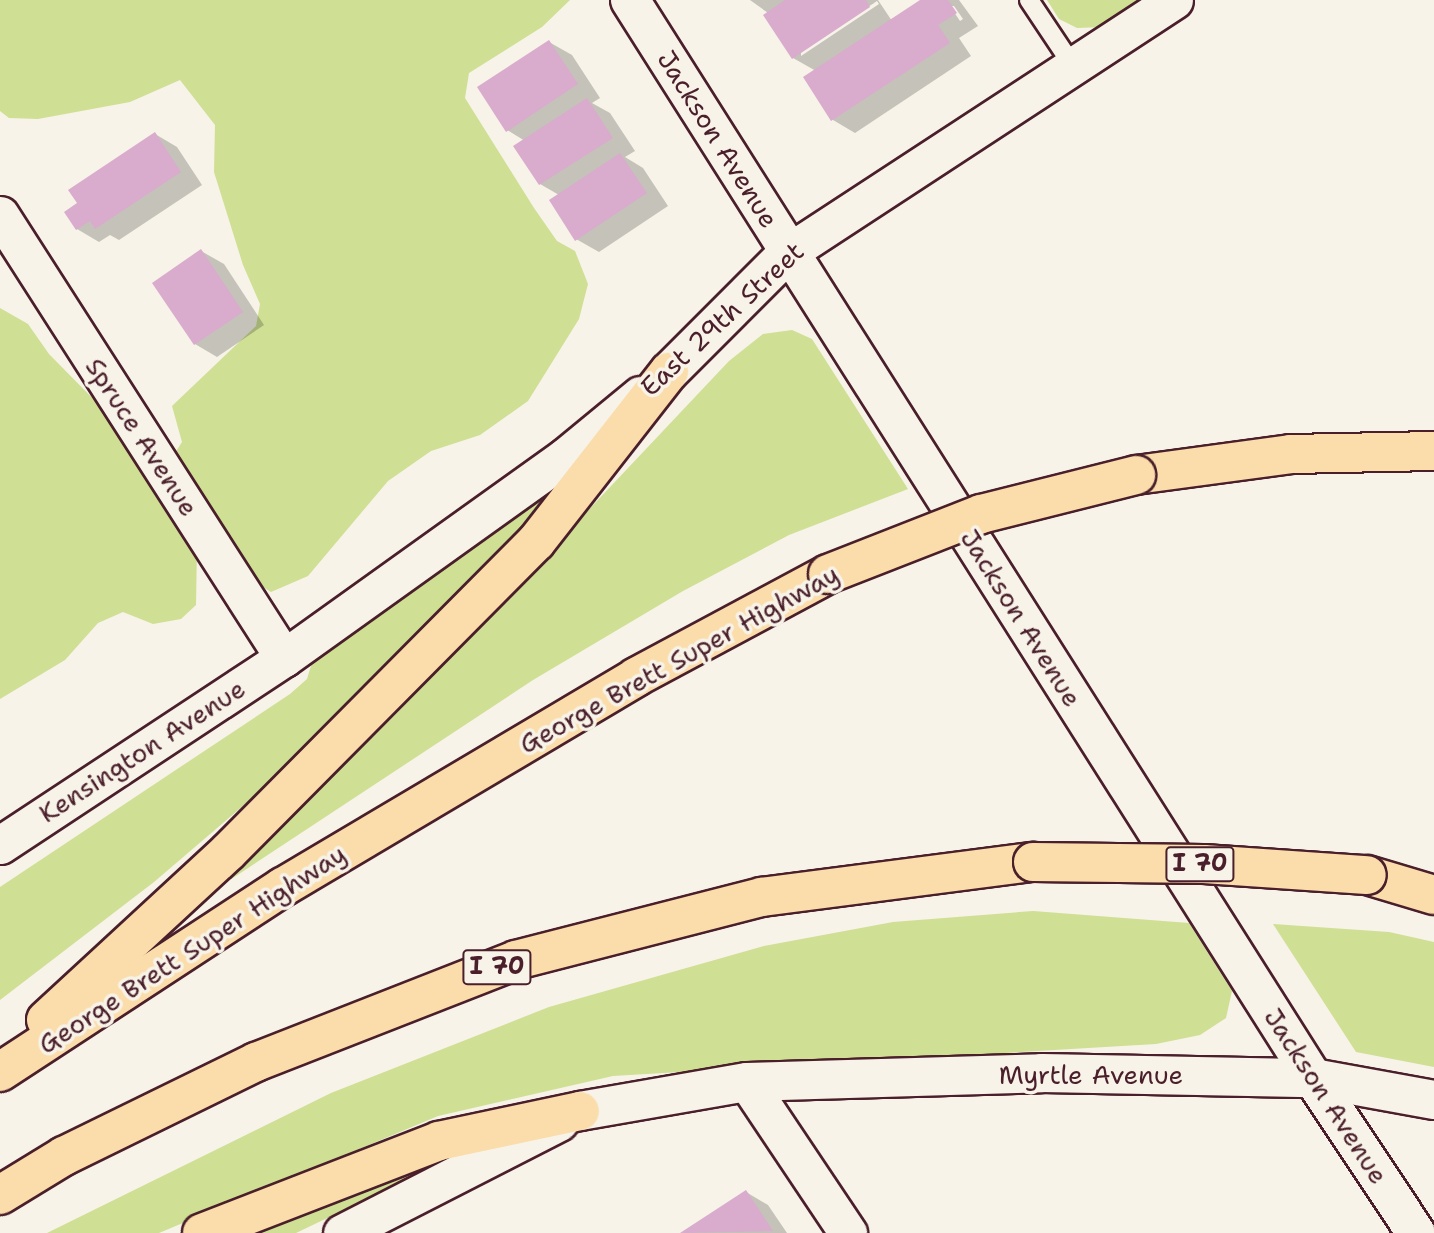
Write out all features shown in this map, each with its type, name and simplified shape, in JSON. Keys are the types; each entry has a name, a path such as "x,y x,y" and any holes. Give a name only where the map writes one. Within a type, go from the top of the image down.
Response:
{"highway":[{"path":"0,1062 228,852 536,542 669,372"},
{"name":"George Brett Super Highway","path":"0,1072 284,887 636,677 828,575 981,514 1136,475 1291,454 1432,451"},
{"name":"I 70","path":"0,1195 64,1156 256,1062 516,960 762,897 1033,862 1204,864 1367,875 1434,895"},
{"path":"202,1233 439,1141 580,1111"}],"street":[{"name":"Jackson Avenue","path":"630,0 1313,1078 1416,1233"},
{"name":"East 29th Street","path":"284,658 566,456 669,372 789,252 1174,0"},
{"name":"Spruce Avenue","path":"0,215 284,658"},
{"name":"Kensington Avenue","path":"0,845 284,658"},
{"name":"Myrtle Avenue","path":"747,1082 1042,1073 1313,1078 1434,1100"},
{"path":"342,1233 580,1111 747,1082 848,1233"}],"lane":[{"path":"1029,0 1073,66"}],"green space":[{"path":"0,0 570,0 542,27 469,73 465,98 557,241 575,251 588,284 579,319 528,401 480,435 431,451 388,481 308,576 271,592 197,545 196,605 181,619 153,624 123,612 98,623 65,660 0,699 0,308 28,324 49,354 109,415 155,484 182,442 172,406 256,326 260,304 243,265 214,172 215,125 180,80 130,102 38,119 9,118 0,111"},
{"path":"1047,0 1147,0 1102,27 1077,28 1059,19"},
{"path":"792,330 812,339 908,489 789,535 683,591 533,680 186,909 395,715 729,361 763,334"},
{"path":"560,477 530,522 299,758 154,882 0,1000 0,887 290,694 307,679 314,656"},
{"path":"1033,911 1189,923 1232,991 1226,1018 1200,1035 1156,1044 613,1076 438,1116 159,1233 47,1233 331,1093 549,1007 764,946 893,922"},
{"path":"1273,924 1389,932 1434,942 1434,1067 1356,1052"},
{"path":"482,1144 296,1233 257,1233 359,1187"}],"building":[{"path":"785,0 866,0 870,7 792,59 763,15"},
{"path":"920,0 948,0 957,13 938,25 950,43 831,121 803,77"},
{"path":"549,40 578,84 506,132 477,87"},
{"path":"587,98 613,138 539,185 513,146"},
{"path":"155,132 181,172 95,229 90,221 76,230 64,212 77,203 68,190"},
{"path":"620,153 647,193 575,241 549,200"},
{"path":"201,249 243,312 194,345 152,283"},
{"path":"746,1190 773,1231 680,1233"}]}
